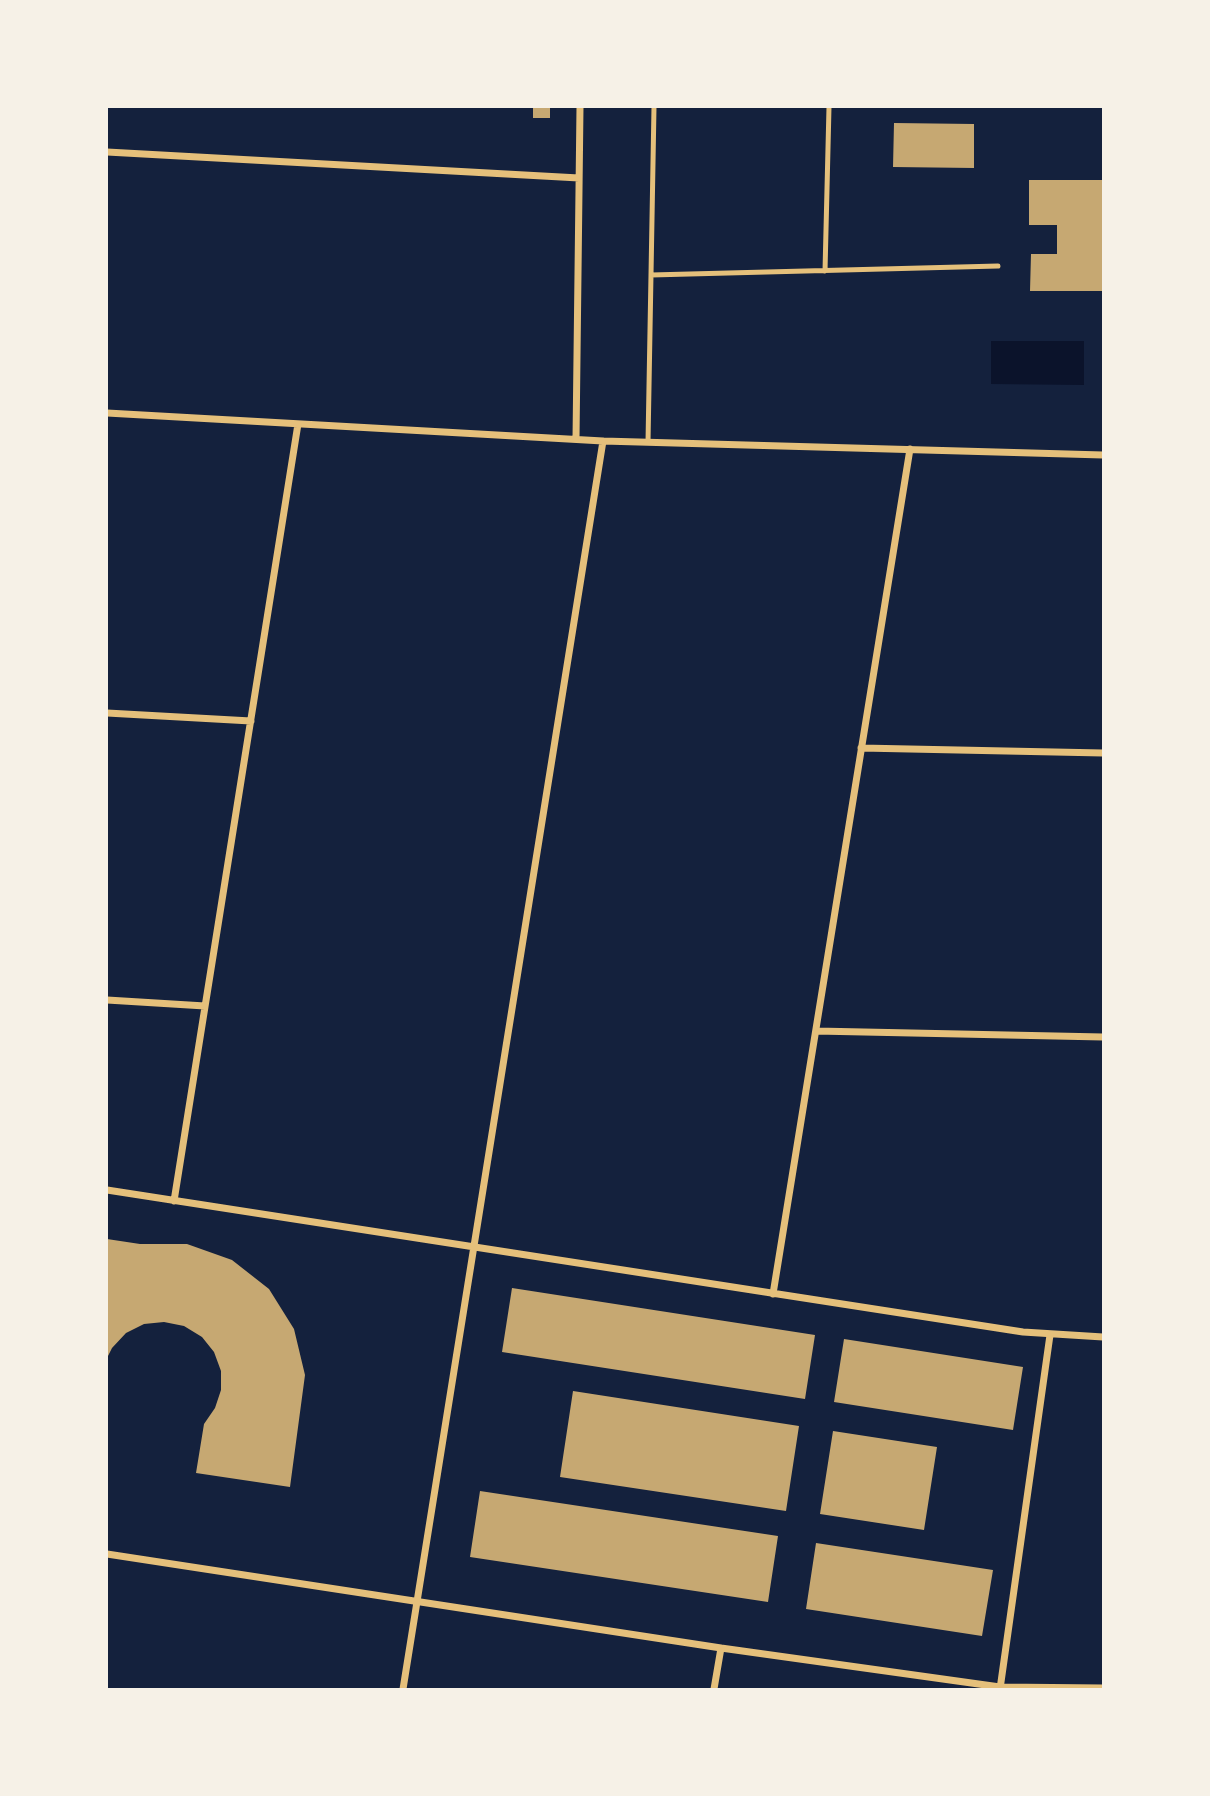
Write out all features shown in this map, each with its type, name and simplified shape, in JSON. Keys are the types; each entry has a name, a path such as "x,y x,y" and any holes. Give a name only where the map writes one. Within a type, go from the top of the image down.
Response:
{"street":[{"path":"576,439 580,107"},
{"path":"107,152 579,178"},
{"path":"107,413 603,441 1103,455"},
{"path":"174,1201 298,424"},
{"path":"404,1689 603,441"},
{"path":"773,1294 910,449"},
{"path":"107,713 251,721"},
{"path":"861,748 1103,753"},
{"path":"107,1000 205,1006"},
{"path":"816,1031 1103,1037"},
{"path":"107,1190 1050,1335 1103,1337"},
{"path":"1000,1688 1050,1335"},
{"path":"107,1554 1000,1688 1103,1688"},
{"path":"714,1689 721,1648"}],"lane":[{"path":"648,442 654,107"},
{"path":"825,271 830,107"},
{"path":"651,275 998,266"}],"water":[{"path":"991,341 1084,341 1084,385 991,384"}],"building":[{"path":"533,107 550,107 550,118 533,118"},
{"path":"894,123 974,124 974,168 893,167"},
{"path":"1029,180 1103,180 1103,291 1030,291 1031,254 1057,254 1057,225 1029,225"},
{"path":"107,1239 140,1244 187,1244 232,1260 269,1289 294,1329 305,1375 290,1487 196,1473 204,1424 215,1408 221,1390 221,1371 214,1352 202,1337 184,1326 164,1322 144,1324 126,1333 107,1358"},
{"path":"512,1288 815,1335 805,1399 502,1352"},
{"path":"844,1339 1023,1367 1013,1430 834,1402"},
{"path":"573,1391 799,1426 786,1511 560,1477"},
{"path":"833,1431 937,1447 924,1530 820,1514"},
{"path":"480,1491 778,1536 768,1602 470,1557"},
{"path":"816,1543 993,1570 982,1636 806,1609"}]}
